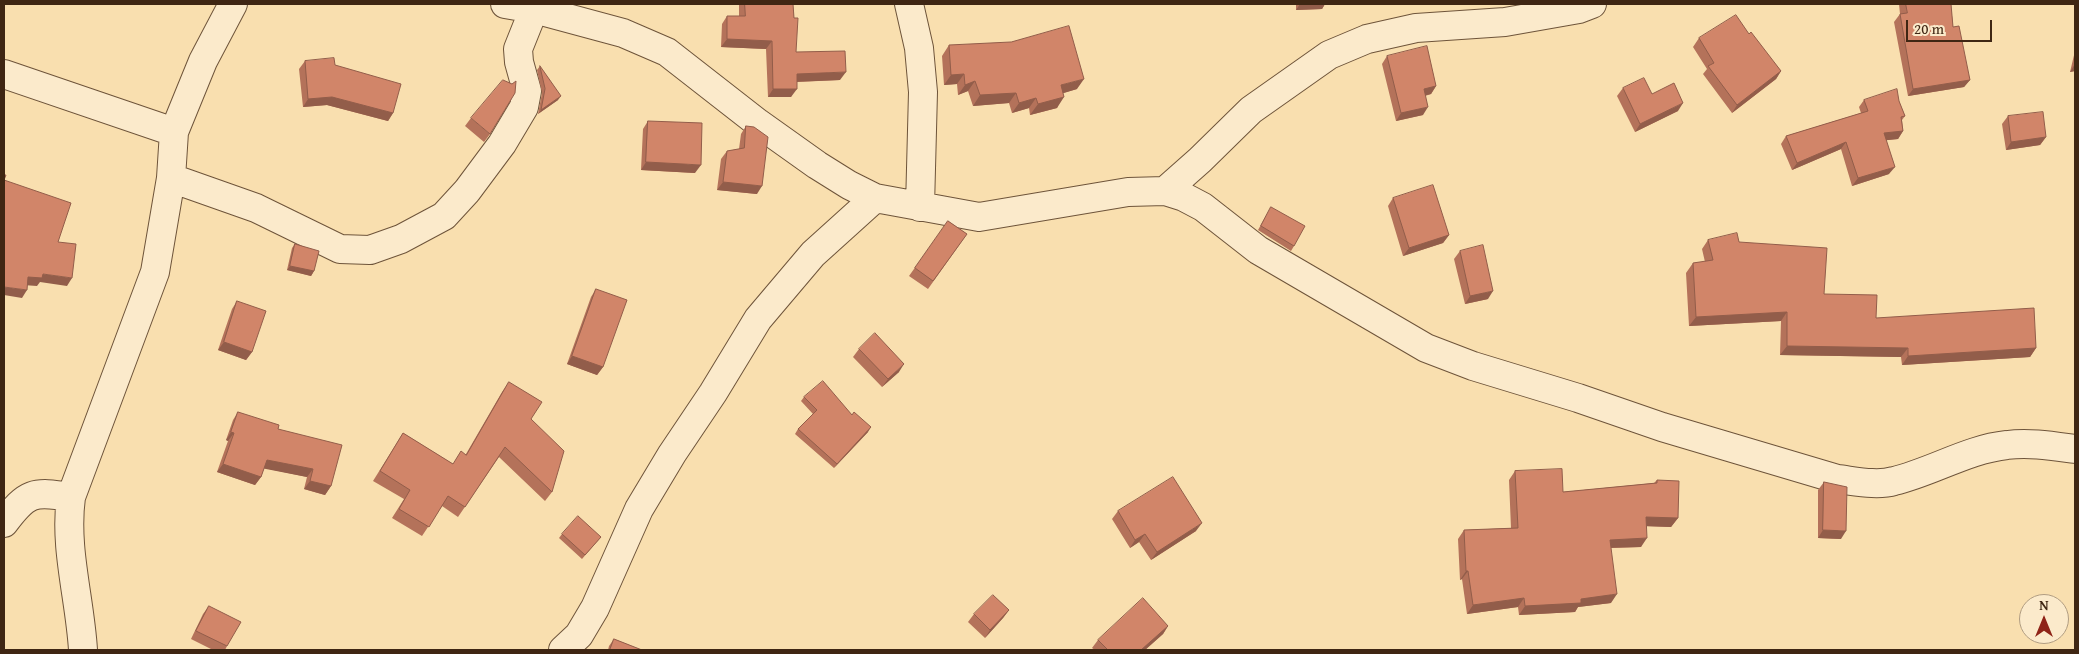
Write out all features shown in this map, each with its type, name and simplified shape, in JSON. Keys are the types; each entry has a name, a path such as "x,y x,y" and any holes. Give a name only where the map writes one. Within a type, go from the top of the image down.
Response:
{"street":[{"path":"83,650 82,626 68,528 71,497 155,272 171,178 174,132 203,61 233,4"},
{"path":"505,4 534,9 623,33 667,52 810,160 849,185 875,198 979,218 1128,192 1165,191 1184,197 1203,207 1258,250 1426,348 1473,366 1578,398 1662,427 1837,479 1860,482 1893,482 1987,448 2007,445 2027,444 2075,448"},
{"path":"910,4 919,48 923,92 920,207"},
{"path":"1165,191 1251,110 1328,55 1416,16 1505,22 1579,9 1592,4"},
{"path":"171,178 256,208 340,249 370,250 401,239 444,216 467,191 502,144 524,107 528,91 519,62 518,49 534,9"},
{"path":"4,74 174,132"},
{"path":"563,650 579,635 594,608 639,509 758,319 814,254 875,198"},
{"path":"4,523 27,496 47,493 71,497"}],"building":[{"path":"745,4 793,4 794,18 798,18 796,52 845,51 846,72 797,74 797,89 773,89 772,41 727,39 727,16 745,16"},
{"path":"1906,4 1951,4 1953,27 1959,26 1970,80 1913,89 1900,14 1907,13"},
{"path":"1736,15 1749,34 1751,32 1781,71 1737,105 1708,66 1714,63 1699,38"},
{"path":"1069,26 1084,79 1061,85 1064,97 1038,104 1036,98 1019,103 1016,93 980,95 975,81 965,85 964,74 951,75 949,45 1011,42"},
{"path":"1427,46 1436,86 1424,89 1428,107 1401,113 1387,56"},
{"path":"334,58 335,65 401,84 393,113 332,97 308,99 305,61"},
{"path":"540,66 561,96 541,110 545,89"},
{"path":"1644,78 1652,94 1674,83 1683,103 1640,124 1623,88"},
{"path":"503,80 512,84 516,81 515,93 490,134 471,118"},
{"path":"1897,89 1905,116 1901,117 1903,131 1884,133 1895,167 1858,178 1846,142 1797,163 1786,136 1868,111 1864,100"},
{"path":"2043,112 2046,137 2011,142 2008,116"},
{"path":"648,121 702,123 701,165 646,162"},
{"path":"746,126 754,127 768,137 762,186 723,182 727,151 744,148"},
{"path":"4,180 71,203 58,242 76,244 72,278 43,274 42,278 28,277 27,290 4,287"},
{"path":"1433,185 1449,235 1409,248 1393,198"},
{"path":"1271,207 1305,226 1294,246 1261,226"},
{"path":"948,221 967,234 933,281 915,268"},
{"path":"1737,233 1739,242 1827,248 1824,294 1877,295 1876,318 2034,308 2036,348 1908,356 1908,348 1787,346 1787,312 1696,317 1693,263 1713,260 1708,240"},
{"path":"295,244 319,251 314,271 290,266"},
{"path":"1483,245 1493,291 1470,296 1460,251"},
{"path":"596,289 627,300 603,367 572,356"},
{"path":"237,301 266,311 252,352 224,342"},
{"path":"875,333 904,364 888,379 859,349"},
{"path":"823,381 852,415 854,412 871,427 837,464 798,429 817,410 804,397"},
{"path":"509,382 542,402 531,419 564,451 552,492 505,447 465,507 448,496 429,527 399,509 410,490 380,471 403,433 453,464 461,451 466,455"},
{"path":"238,412 279,425 278,429 342,445 331,486 310,481 313,469 267,460 261,477 223,464 234,433 231,432"},
{"path":"1562,469 1563,492 1657,483 1657,480 1679,481 1678,518 1646,517 1647,538 1610,540 1617,594 1581,599 1581,603 1525,606 1524,598 1473,605 1468,571 1466,571 1464,530 1518,528 1515,471"},
{"path":"1173,477 1202,523 1157,552 1145,534 1135,540 1118,511"},
{"path":"1824,482 1847,487 1846,531 1823,530"},
{"path":"578,516 601,537 585,555 562,534"},
{"path":"993,595 1009,610 990,630 974,614"},
{"path":"1143,598 1168,626 1141,650 1108,650 1098,640"},
{"path":"209,606 241,622 227,646 196,631"},
{"path":"614,639 642,650 610,650"}]}
